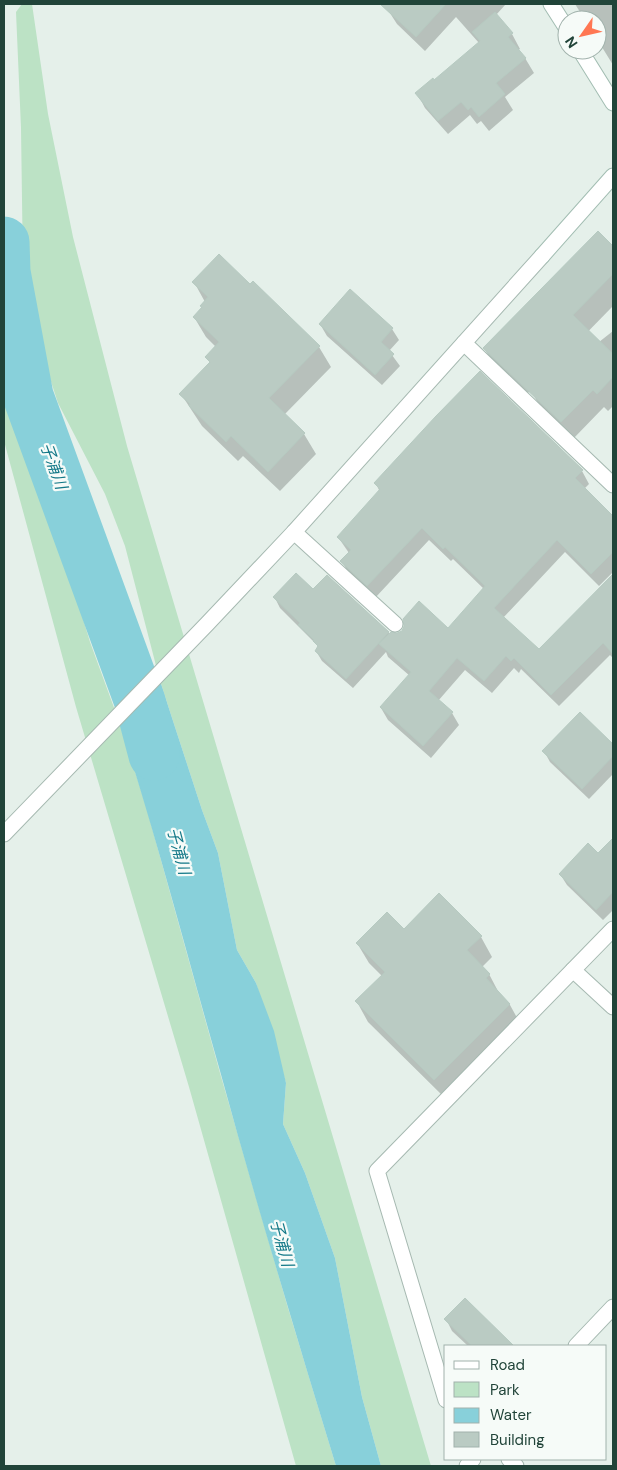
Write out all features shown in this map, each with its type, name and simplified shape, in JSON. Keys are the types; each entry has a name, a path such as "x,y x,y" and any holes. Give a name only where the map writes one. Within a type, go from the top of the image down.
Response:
{"street":[{"path":"586,60 613,103"},
{"path":"4,834 294,532 613,176"},
{"path":"464,342 613,485"},
{"path":"294,532 395,624"},
{"path":"444,1393 377,1171 613,929"},
{"path":"573,970 613,1007"},
{"path":"577,1345 613,1307"}],"green space":[{"path":"22,4 32,4 48,114 73,237 127,446 431,1466 381,1466 362,1397 335,1258 305,1173 283,1124 286,1083 256,983 237,950 218,853 160,681 125,546 105,494 58,403 36,336 23,270 21,128 16,12"},
{"path":"4,339 36,463 90,642 120,724 146,806 220,1073 336,1466 296,1466 189,1087 76,707 4,441"}],"water":[{"path":"160,681 218,853 237,950 256,983 274,1031 286,1083 283,1124 305,1173 335,1258 362,1397 381,1466 336,1466 262,1219 159,854 120,724"}],"building":[{"path":"380,4 446,4 416,37"},
{"path":"495,12 513,33 508,37 526,58 496,83 505,94 479,117 471,107 468,110 461,102 438,121 415,93 433,78 434,80 480,41 472,32"},
{"path":"598,231 613,246 613,274 573,315 613,354 613,377 597,394 593,390 561,422 483,348"},
{"path":"219,254 250,284 253,281 320,346 269,398 305,433 268,472 231,436 226,442 179,394 210,362 205,357 219,342 193,317 208,297 192,282"},
{"path":"350,289 393,328 381,342 394,354 375,375 319,324"},
{"path":"480,371 583,470 575,478 613,516 613,552 591,574 557,540 494,608 539,649 613,574 613,654 603,643 551,695 514,658 511,661 506,656 484,681 457,658 429,691 453,712 423,746 380,707 411,672 379,644 391,632 397,633 402,631 404,626 403,619 419,601 448,628 485,586 445,547 443,549 422,528 367,586 340,561 351,550 337,537 380,489 374,483"},
{"path":"296,573 313,589 327,575 389,632 346,679 315,651 318,646 314,640 298,625 300,623 273,597"},
{"path":"580,712 613,744 613,756 582,789 542,751"},
{"path":"613,838 613,892 596,910 559,874 588,843 598,853"},
{"path":"439,893 482,936 467,950 490,974 486,978 510,1004 434,1080 355,1001 385,972 356,943 387,912 404,929"},
{"path":"465,1298 513,1345 471,1345 444,1319"}],"waterway":[{"name":"子浦川","path":"4,242 5,272 28,396 140,702 154,755"}]}
